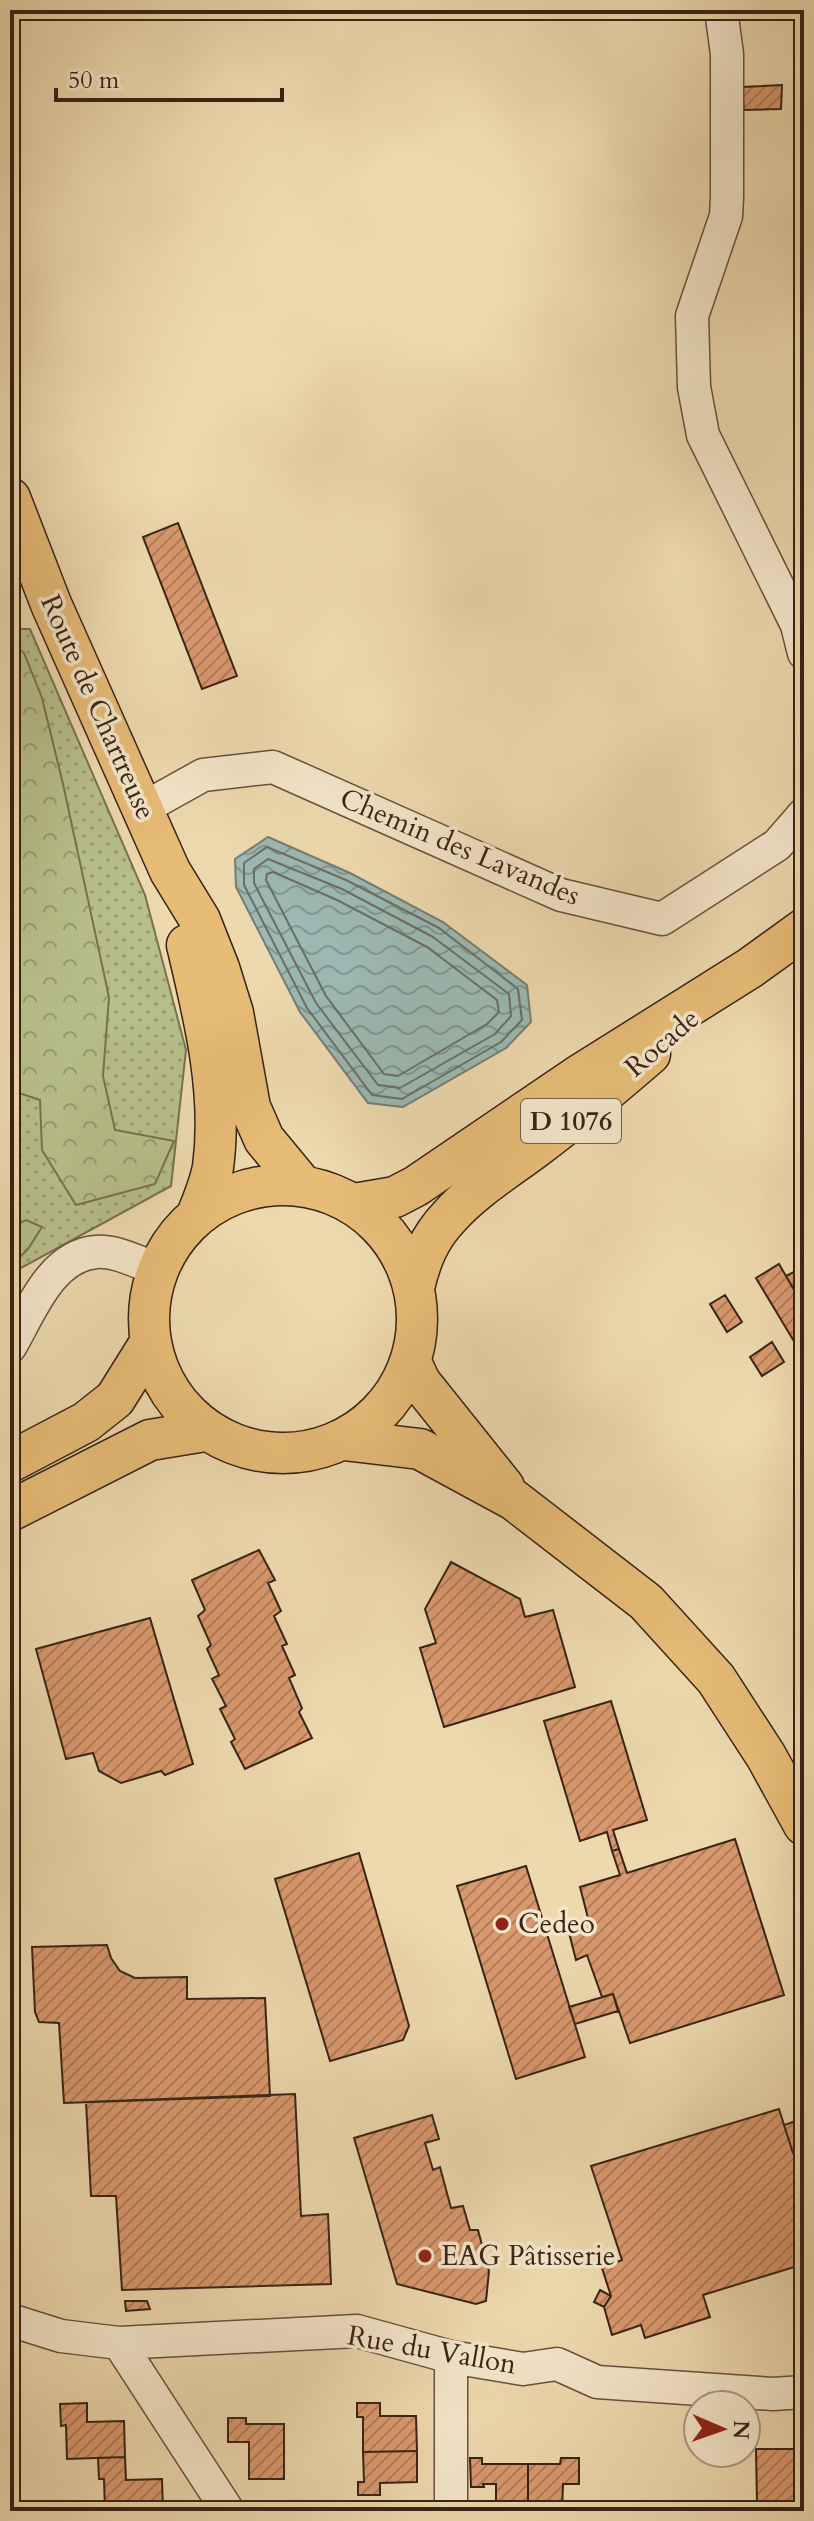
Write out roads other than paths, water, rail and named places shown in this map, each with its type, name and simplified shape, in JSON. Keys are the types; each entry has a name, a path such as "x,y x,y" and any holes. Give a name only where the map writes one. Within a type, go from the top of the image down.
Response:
{"main road":[{"name":"Route de Chartreuse","path":"10,498 51,604 142,809 170,871 200,920 219,968 233,1013 250,1107 264,1139 302,1185"},
{"name":"Route de Chartreuse","path":"170,871 205,1023 215,1109 213,1167 197,1215"},
{"name":"Rocade","path":"354,1204 395,1197 416,1186 578,1076 750,968 804,929"},
{"name":"Rocade","path":"414,1288 420,1260 449,1217 483,1187 583,1111 750,968"},
{"path":"264,1185 302,1185 329,1192 354,1204 381,1226 402,1255 414,1288 418,1325 411,1362 385,1408 344,1440 298,1454 249,1451 205,1431 179,1407 160,1377 150,1343 148,1305 157,1269 173,1240 197,1215 229,1195 264,1185"},
{"path":"10,1462 86,1422 115,1399 150,1343"},
{"path":"411,1362 420,1382 514,1500"},
{"path":"10,1511 150,1440 205,1431"},
{"path":"344,1440 420,1449 514,1500 646,1602 716,1679 766,1756 804,1825"}],"street":[{"path":"721,10 727,54 726,216 692,316 694,387 703,435 797,625 804,653"},
{"name":"Chemin des Lavandes","path":"142,809 203,775 273,767 561,895 662,919 777,845 804,814"},
{"path":"10,1347 57,1271 75,1259 97,1252 120,1256 157,1269"},
{"name":"Rue du Vallon","path":"10,2320 61,2336 119,2343 357,2331 451,2357 523,2369 557,2364 597,2382 773,2394 804,2392"},
{"path":"119,2343 228,2511"},
{"path":"451,2357 451,2511"}],"water":[{"path":"268,837 350,873 443,922 527,985 531,1022 506,1048 403,1107 368,1103 300,1012 236,887 235,859"}],"place":[{"name":"Cedeo","path":"502,1924"},
{"name":"EAG Pâtisserie","path":"425,2256"}]}
